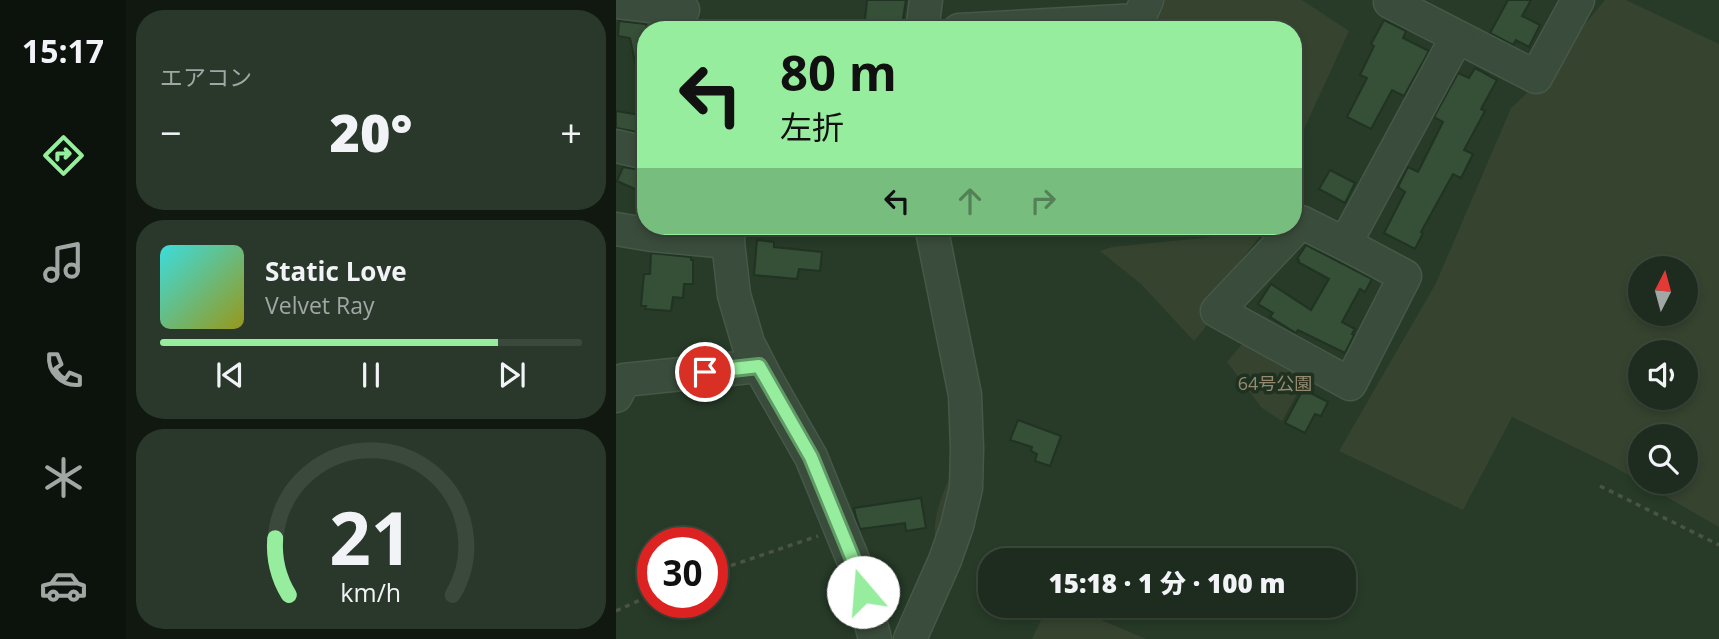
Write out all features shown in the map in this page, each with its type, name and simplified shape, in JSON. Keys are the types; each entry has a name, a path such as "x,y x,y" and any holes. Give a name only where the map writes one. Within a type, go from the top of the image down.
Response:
{"street":[{"path":"923,21 926,0"},
{"path":"1012,21 1064,12 1138,20 1147,0"},
{"path":"1391,0 1390,2 1536,77 1578,0"},
{"path":"616,2 684,13"},
{"path":"1345,244 1457,37"},
{"path":"616,146 637,151"},
{"path":"1289,235 1217,311 1350,384 1405,276 1302,222"},
{"path":"616,229 637,232"},
{"path":"728,235 734,295 748,343 811,457 856,567 875,639"},
{"path":"910,639 957,526 966,488 968,448 965,395 933,235"},
{"path":"616,396 624,380 759,366"}],"path":[{"path":"1600,486 1719,545"},
{"path":"728,567 839,529"},
{"path":"616,611 637,601"}],"green space":[{"path":"1159,0 1302,0 1349,31 1302,133 1302,21 1149,21"},
{"path":"1605,0 1626,0 1719,44 1719,527 1661,494 1698,494 1698,424 1628,424 1628,475 1512,417 1463,510 1339,451 1436,283 1511,108 1527,93"},
{"path":"1233,235 1261,235 1201,311 1212,319 1194,341 1141,284 1100,251 1112,247"},
{"name":"64号公園","path":"1247,338 1308,374 1282,421 1262,408 1227,362"},
{"path":"952,473 948,527 935,538 939,505"},
{"path":"1096,618 1146,639 1032,639 1041,620"}],"building":[{"path":"867,0 906,0 903,21 865,20"},
{"path":"1508,0 1531,0 1522,16 1540,25 1529,47 1516,40 1513,45 1490,33"},
{"path":"1384,20 1406,31 1403,38 1429,51 1404,96 1392,90 1371,129 1347,117 1367,78 1360,75 1374,46 1371,44"},
{"path":"619,21 637,23 637,71 630,38 618,36"},
{"path":"1475,68 1497,80 1481,109 1485,111 1464,150 1473,154 1461,178 1453,174 1421,232 1423,233 1415,249 1384,233 1405,192 1398,187 1408,167 1418,172 1443,122 1434,117 1458,73 1469,78"},
{"path":"616,111 637,114 637,132 616,128"},
{"path":"623,167 637,169 637,190 617,181"},
{"path":"1330,170 1355,183 1345,203 1319,189"},
{"path":"757,240 774,242 774,247 822,252 820,271 799,269 797,279 754,275"},
{"path":"1306,245 1372,279 1365,292 1360,289 1342,322 1355,329 1345,353 1298,330 1296,333 1270,317 1273,313 1258,304 1271,284 1311,310 1329,279 1298,262 1297,259"},
{"path":"651,253 691,257 693,260 693,284 684,284 683,298 673,297 671,311 645,309 646,306 641,306 644,274 650,274"},
{"path":"1303,389 1328,402 1321,416 1315,414 1305,433 1285,423"},
{"path":"1018,420 1061,436 1050,466 1035,461 1037,454 1031,451 1032,447 1010,440"},
{"path":"921,498 926,528 906,531 905,523 860,529 854,508"}],"route":[{"path":"705,372 759,366 811,457 856,567 863,592"}]}
